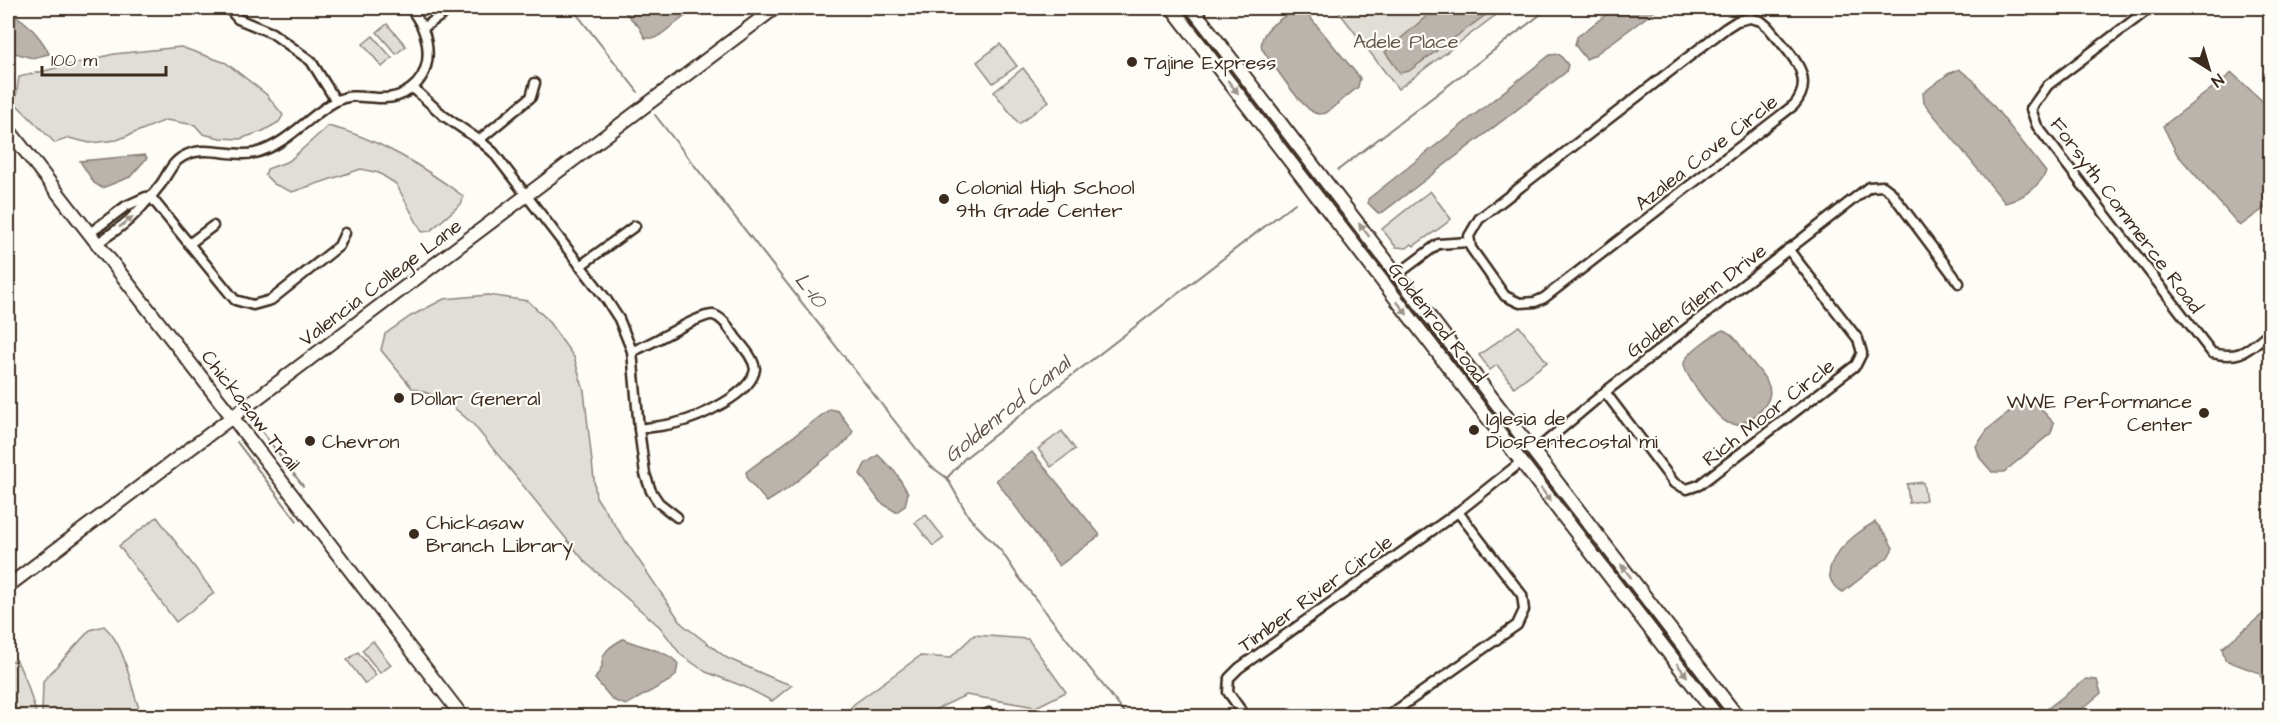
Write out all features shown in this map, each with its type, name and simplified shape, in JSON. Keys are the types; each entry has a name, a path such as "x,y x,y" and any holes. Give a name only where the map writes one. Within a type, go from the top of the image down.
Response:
{"main road":[{"name":"Valencia College Lane","path":"8,586 526,195 758,12 775,8"},
{"name":"Goldenrod Road","path":"1172,8 1717,717"},
{"name":"Goldenrod Road","path":"1192,8 1535,451 1737,717"},
{"path":"1200,46 1220,52 1225,51"},
{"name":"Chickasaw Trail","path":"8,129 462,717"},
{"path":"1366,261 1386,272 1398,274"},
{"path":"1385,286 1413,293"}],"street":[{"path":"228,8 238,19 272,33 311,61 336,101"},
{"path":"94,238 134,215 174,163 185,155 206,150 239,155 266,149 336,101 350,97 382,99 398,96 413,88 424,74 428,46 423,28 410,8"},
{"path":"423,28 452,8"},
{"name":"Forsyth Commerce Road","path":"2150,8 2048,85 2031,109 2037,126 2212,353 2229,357 2237,355 2271,332"},
{"name":"Azalea Cove Circle","path":"1750,18 1766,25 1803,74 1804,88 1794,105 1544,298 1534,303 1520,303 1505,296 1475,256 1469,242 1475,224 1486,213 1737,21 1750,18"},
{"path":"479,140 531,98 535,83"},
{"path":"413,88 444,116 493,152 616,313 632,351 645,474 651,491 659,503 677,517"},
{"name":"Golden Glenn Drive","path":"1535,451 1605,392 1869,187 1883,186 1891,192 1959,283"},
{"path":"150,196 234,300 253,305 271,300 339,246 345,233"},
{"path":"580,266 635,225"},
{"path":"189,244 213,226"},
{"path":"1398,274 1438,244 1469,242"},
{"name":"Rich Moor Circle","path":"1605,392 1674,483 1687,489 1699,485 1856,365 1862,353 1858,339 1788,249"},
{"path":"632,351 644,348 701,317 713,315 720,319 734,335 751,358 755,369 749,383 709,412 676,423 639,429"},
{"name":"Timber River Circle","path":"1245,717 1228,692 1230,678 1239,668 1458,512 1521,462"},
{"path":"1388,717 1516,625 1524,610 1522,595 1458,512"}],"green space":[{"name":"Adele Place","path":"1336,8 1505,8 1398,89"},
{"path":"387,24 406,46 396,54 377,32"},
{"path":"373,36 392,58 382,67 363,44"},
{"path":"1000,44 1017,66 993,83 977,62"},
{"path":"181,47 226,63 266,94 283,115 279,122 263,131 240,139 203,134 195,125 166,120 117,140 90,143 69,138 55,143 15,103 19,77 114,54"},
{"path":"1023,68 1049,101 1019,124 994,92"},
{"path":"328,126 364,138 399,154 463,196 462,203 430,231 422,232 396,184 379,173 361,169 292,192 274,184 265,175 267,169 289,161"},
{"path":"1430,191 1451,219 1414,246 1412,244 1407,248 1396,247 1382,229"},
{"path":"488,295 528,301 546,318 574,357 584,391 596,497 682,624 727,658 792,685 772,701 745,687 706,672 681,655 660,627 586,563 473,424 446,401 412,388 381,350 385,334 411,316 444,299"},
{"path":"1519,326 1547,362 1514,387 1497,365 1490,370 1479,355"},
{"path":"1062,431 1075,449 1051,467 1038,449"},
{"path":"1923,482 1926,500 1909,503 1907,484"},
{"path":"926,515 944,538 933,546 915,523"},
{"path":"157,517 214,593 176,622 119,546"},
{"path":"104,626 112,635 123,656 142,716 42,716 43,681 90,630"},
{"path":"974,635 1028,639 1066,692 1036,707 966,695 922,716 843,716 854,704 920,656 950,658"},
{"path":"373,641 391,665 380,673 362,650"},
{"path":"358,652 376,675 365,684 347,660"},
{"path":"8,661 17,661 27,683 37,716 8,716"}],"shaded area":[{"path":"621,8 696,8 656,38 645,38 639,27"},
{"path":"1436,8 1495,8 1409,71 1400,73 1385,52"},
{"path":"1615,8 1659,8 1586,59 1575,45 1577,37"},
{"path":"1300,9 1304,10 1360,78 1358,87 1326,113 1316,114 1307,107 1293,92 1262,49 1262,42 1268,30 1280,19"},
{"path":"14,16 34,32 49,54 32,58 8,51 8,21"},
{"path":"1559,54 1568,65 1566,72 1383,212 1378,213 1368,203 1368,199 1550,55"},
{"path":"1959,69 1973,80 2046,172 2029,192 2017,199 2005,203 1924,103 1923,93 1948,74"},
{"path":"2232,73 2270,108 2270,204 2240,226 2177,154 2163,126"},
{"path":"145,155 147,158 130,177 102,188 94,183 80,161"},
{"path":"1723,330 1738,342 1770,389 1767,403 1761,410 1750,419 1737,425 1723,419 1709,405 1689,376 1684,363 1695,349"},
{"path":"2035,403 2054,423 2051,433 2004,472 1992,472 1980,458 1976,446 1988,429 2020,404"},
{"path":"830,409 838,411 853,431 848,440 786,490 767,502 748,480 746,472"},
{"path":"1032,452 1100,535 1059,566 996,480"},
{"path":"878,455 896,473 908,493 905,506 896,512 880,502 860,474 865,464"},
{"path":"1875,522 1893,548 1888,557 1843,592 1833,584 1829,574 1831,564 1846,544"},
{"path":"2270,613 2270,712 2266,687 2259,673 2225,660 2222,648 2263,614"},
{"path":"623,639 668,655 678,664 676,675 671,680 626,705 613,700 595,679 602,667 605,654 610,647"},
{"path":"2086,679 2097,680 2101,693 2077,716 2042,716 2047,709"}],"waterway":[{"name":"L-10","path":"572,8 638,92"},
{"name":"Goldenrod Canal","path":"1338,170 1549,8"},
{"name":"L-10","path":"655,115 929,465 947,478 969,517 1002,552 1020,579 1127,716"},
{"name":"Goldenrod Canal","path":"947,478 965,458 1295,203"},
{"path":"263,433 303,486"},
{"path":"237,442 297,521"}],"place":[{"name":"Tajine Express","path":"1132,62"},
{"name":"Colonial High School 9th Grade Center","path":"944,199"},
{"name":"Dollar General","path":"399,398"},
{"name":"WWE Performance Center","path":"2204,413"},
{"name":"Iglesia de DiosPentecostal mi","path":"1474,430"},
{"name":"Chevron","path":"310,441"},
{"name":"Chickasaw Branch Library","path":"414,534"}]}
